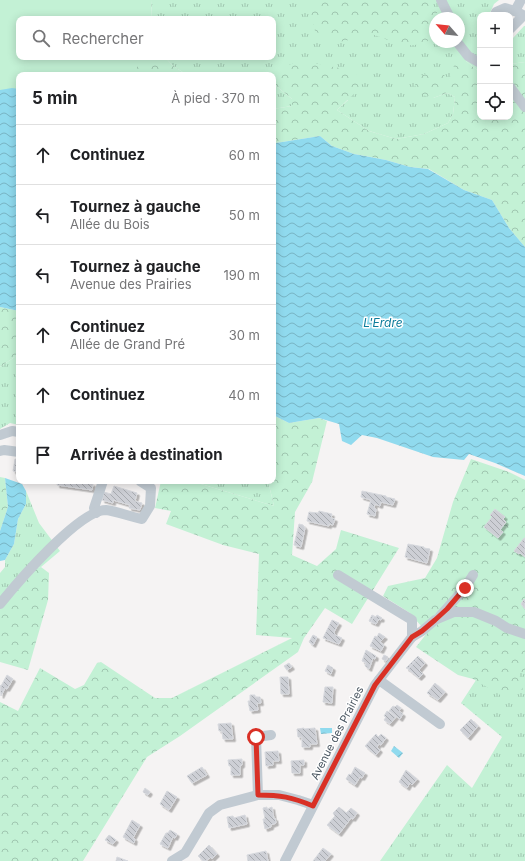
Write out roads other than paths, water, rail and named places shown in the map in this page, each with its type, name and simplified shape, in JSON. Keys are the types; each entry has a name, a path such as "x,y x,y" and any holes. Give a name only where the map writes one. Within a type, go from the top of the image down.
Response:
{"street":[{"path":"441,0 447,12"},
{"path":"513,24 521,14 522,0"},
{"path":"496,12 505,8 521,14"},
{"path":"462,48 468,56 477,61"},
{"path":"513,91 525,107"},
{"path":"0,435 12,431 16,432"},
{"path":"0,451 16,452"},
{"path":"96,513 94,508 102,484"},
{"path":"0,604 56,542 77,524 96,513 107,510 142,520 150,506 151,488 145,484"},
{"path":"338,575 412,620 412,637"},
{"path":"435,620 447,609 473,575"},
{"path":"435,620 454,612 474,612 496,621 507,628 525,634"},
{"name":"Avenue des Prairies","path":"285,861 375,685 412,637 435,620"},
{"path":"380,680 440,724"},
{"path":"258,795 256,737 271,735"},
{"path":"172,861 185,853 209,813 220,804 258,795 279,795 313,806"}],"water":[{"path":"16,89 16,310 0,307 0,90"},
{"name":"L'Erdre","path":"320,136 332,146 354,154 386,160 410,167 428,169 464,190 492,200 509,228 525,247 525,476 469,454 464,460 433,457 377,438 362,435 351,445 342,441 339,424 319,418 289,423 276,416 276,143"},
{"path":"5,478 16,482 16,484 22,484 26,491 26,504 18,519 14,544 5,560 0,561 0,531 8,507"},
{"path":"320,728 332,728 332,733 321,734"},
{"path":"394,746 403,753 399,758 391,751"}]}
